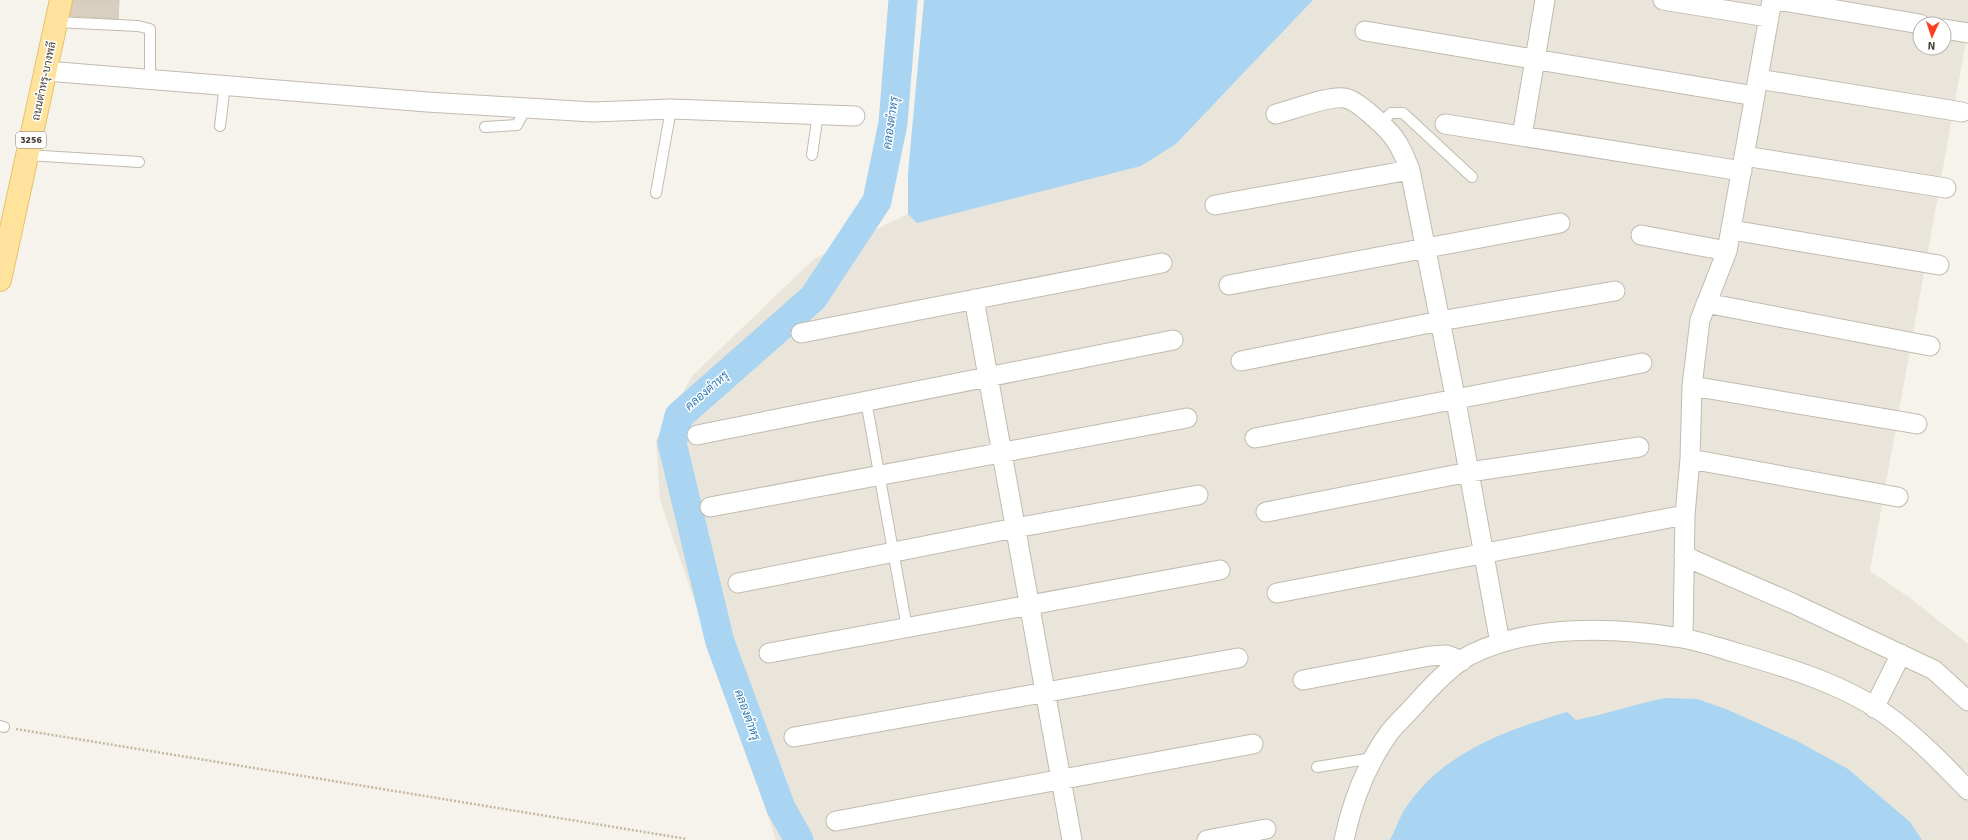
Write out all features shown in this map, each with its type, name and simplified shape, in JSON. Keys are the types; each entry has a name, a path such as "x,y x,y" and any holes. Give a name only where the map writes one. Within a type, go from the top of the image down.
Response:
{"main road":[{"name":"ถนนตำหรุ-บางพลี","path":"0,280 61,0"}],"street":[{"path":"1522,136 1546,0"},
{"path":"1663,0 1770,9 1732,230 1727,251 1700,320 1692,386 1690,458 1685,515 1683,638"},
{"path":"1777,0 1912,23"},
{"path":"1952,30 1968,33"},
{"path":"1365,31 1535,59 1962,112"},
{"path":"46,71 593,112 671,109 855,116"},
{"path":"1276,114 1334,98 1346,98 1354,102 1380,124 1391,135 1402,151 1410,170 1424,247 1456,400 1482,553 1500,643"},
{"path":"1445,124 1522,136 1946,188"},
{"path":"1215,205 1410,170"},
{"path":"1229,285 1424,247 1560,223"},
{"path":"1732,230 1939,265"},
{"path":"1641,235 1727,251"},
{"path":"801,333 1162,263"},
{"path":"1241,361 1440,321 1615,291"},
{"path":"974,299 1072,840"},
{"path":"1706,303 1930,346"},
{"path":"697,435 866,400 1173,340"},
{"path":"1255,438 1642,363"},
{"path":"1692,386 1917,424"},
{"path":"710,507 1187,418"},
{"path":"1266,512 1469,472 1639,447"},
{"path":"1690,458 1898,497"},
{"path":"738,582 1016,528 1198,496"},
{"path":"1277,593 1685,515"},
{"path":"1684,556 1792,603 1934,670 1968,701"},
{"path":"769,653 1220,570"},
{"path":"1344,840 1349,814 1367,768 1390,732 1430,689 1462,661 1500,643 1547,634 1596,630 1683,638 1759,659 1835,686 1884,713 1933,754 1968,790"},
{"path":"1874,708 1900,654"},
{"path":"1303,680 1430,656 1447,656 1462,661"},
{"path":"794,737 1238,658"},
{"path":"836,821 1253,744"},
{"path":"1207,840 1266,829"}],"lane":[{"path":"56,22 138,26 150,29 150,79"},
{"path":"220,126 225,85"},
{"path":"484,127 517,125 526,108"},
{"path":"656,193 671,109"},
{"path":"1380,124 1391,113 1403,113 1472,177"},
{"path":"812,155 818,114"},
{"path":"28,155 138,162"},
{"path":"866,400 907,628"},
{"path":"1317,767 1373,758"}],"path":[{"path":"2,726 687,839"}],"shaded area":[{"path":"1313,0 1968,0 1968,30 1870,571 1910,598 1968,644 1968,840 776,840 660,500 656,440 692,376 814,259 908,214 1141,166 1176,144"}],"water":[{"path":"924,0 1313,0 1176,144 1141,166 917,223 908,214 908,173"},
{"path":"1665,698 1697,699 1726,709 1797,741 1848,769 1910,822 1922,840 1390,840 1403,812 1418,792 1435,774 1455,759 1475,747 1520,727 1567,712 1576,720"}],"building":[{"path":"73,0 119,0 118,19 70,16"}],"waterway":[{"name":"คลองตำหรุ","path":"799,840 781,808 720,642 672,443 679,416 813,298 877,201 893,123 903,0"}]}
